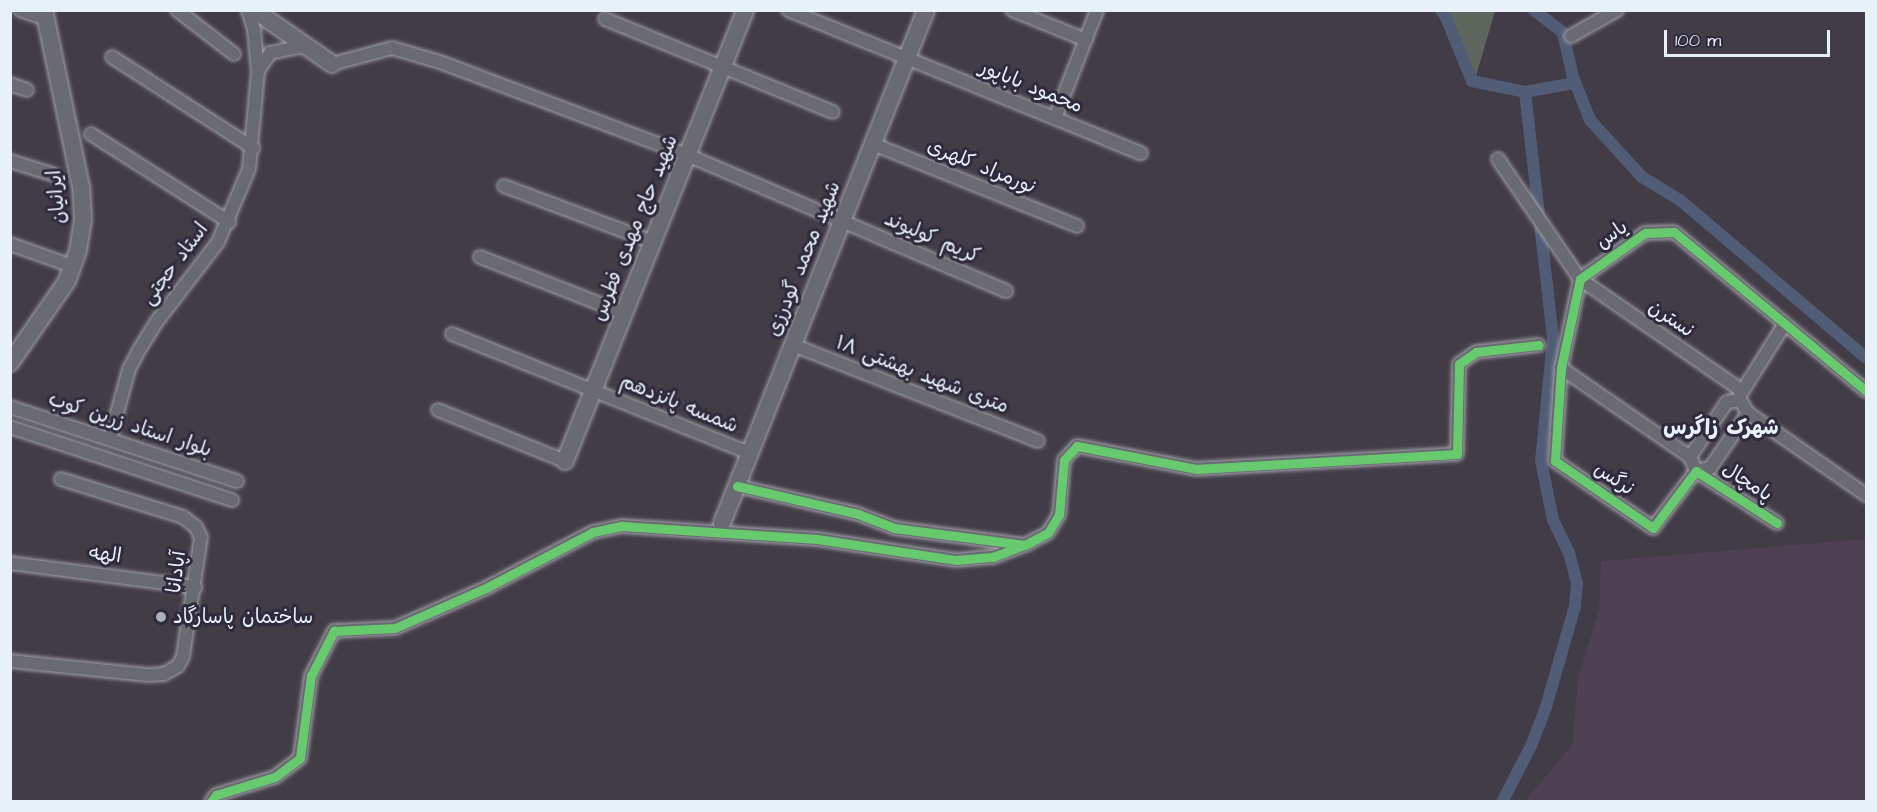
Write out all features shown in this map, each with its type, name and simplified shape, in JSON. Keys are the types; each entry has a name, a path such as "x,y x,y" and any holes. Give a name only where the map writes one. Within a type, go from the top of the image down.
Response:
{"street":[{"path":"20,10 45,15"},
{"path":"177,10 234,54"},
{"name":"استاد حجتی","path":"110,439 129,369 158,320 219,242 229,222 253,148 258,72 254,29 248,10"},
{"path":"254,10 332,64"},
{"name":"شهید حاج مهدی فطرس","path":"565,461 745,10"},
{"name":"محمود باباپور","path":"788,10 1141,153"},
{"name":"شهید محمد گودرزی","path":"722,523 926,10"},
{"path":"1012,10 1086,40"},
{"path":"1055,118 1097,10"},
{"path":"1571,36 1617,10"},
{"name":"ایرانیان","path":"10,363 17,341 72,266 83,220 81,186 45,15"},
{"path":"605,19 833,112"},
{"path":"258,72 270,52 303,46"},
{"name":"کریم کولیوند","path":"332,64 392,48 542,97 687,155 1006,291"},
{"path":"112,57 253,148"},
{"path":"10,84 27,90"},
{"path":"91,134 229,222"},
{"name":"نورمراد کلهری","path":"873,144 1077,226"},
{"path":"1498,159 1580,279 1561,368 1690,457 1696,471 1710,468 1748,413"},
{"path":"10,161 55,175"},
{"path":"504,186 653,242"},
{"name":"یاس","path":"1580,279 1646,233 1674,232 1866,391"},
{"path":"10,244 72,266"},
{"path":"480,257 624,313"},
{"name":"نسترن","path":"1580,279 1740,395"},
{"path":"1690,457 1728,402 1740,395 1784,325"},
{"name":"شمسه پانزدهم","path":"452,334 750,453"},
{"name":"۱۸ متری شهید بهشتی","path":"793,345 1038,441"},
{"path":"211,801 216,795 274,777 300,758 311,676 334,631 395,628 486,588 593,532 622,526 817,539 956,560 993,557 1048,533 1059,515 1064,460 1077,446 1196,469 1457,454 1459,364 1476,352 1539,345"},
{"name":"نرگس","path":"1561,368 1555,461 1653,528 1696,471"},
{"path":"1740,395 1748,413 1866,495"},
{"name":"بلوار استاد زرین کوب","path":"10,406 237,481"},
{"path":"438,410 565,461"},
{"name":"بلوار استاد زرین کوب","path":"10,427 232,500"},
{"name":"پامچال","path":"1696,471 1777,524"},
{"name":"آپادانا","path":"10,661 164,674 178,666 183,656 201,537 196,526 183,517 61,479"},
{"path":"737,486 848,512 894,528 1025,544"},
{"name":"الهه","path":"10,563 195,587"}],"shaded area":[{"path":"1435,11 1495,11 1476,76"},
{"path":"1866,539 1866,801 1525,801 1572,745 1578,678 1599,610 1601,561"}],"waterway":[{"path":"1443,10 1472,81 1525,92 1553,339 1541,461 1553,520 1569,553 1577,583 1575,606 1546,707 1531,746 1502,802"},
{"path":"1534,10 1563,33 1573,77 1590,120 1642,177 1680,200 1866,358"},
{"path":"1525,92 1575,83"}],"cycle path":[{"path":"1777,523 1696,471 1653,528 1555,461 1561,368 1580,279 1645,233 1674,232 1866,391"},
{"path":"737,486 858,514 894,528 1025,545 1048,533 1059,515 1064,460 1077,446 1196,469 1457,454 1459,364 1476,352 1539,345"},
{"path":"211,802 216,795 275,777 300,758 311,676 334,631 395,628 486,588 593,532 622,526 817,539 956,560 993,557 1024,545"}],"place":[{"name":"ساختمان پاسارگاد","path":"161,617"}],"district":[{"name":"شهرک زاگرس","path":"1721,428"}]}
